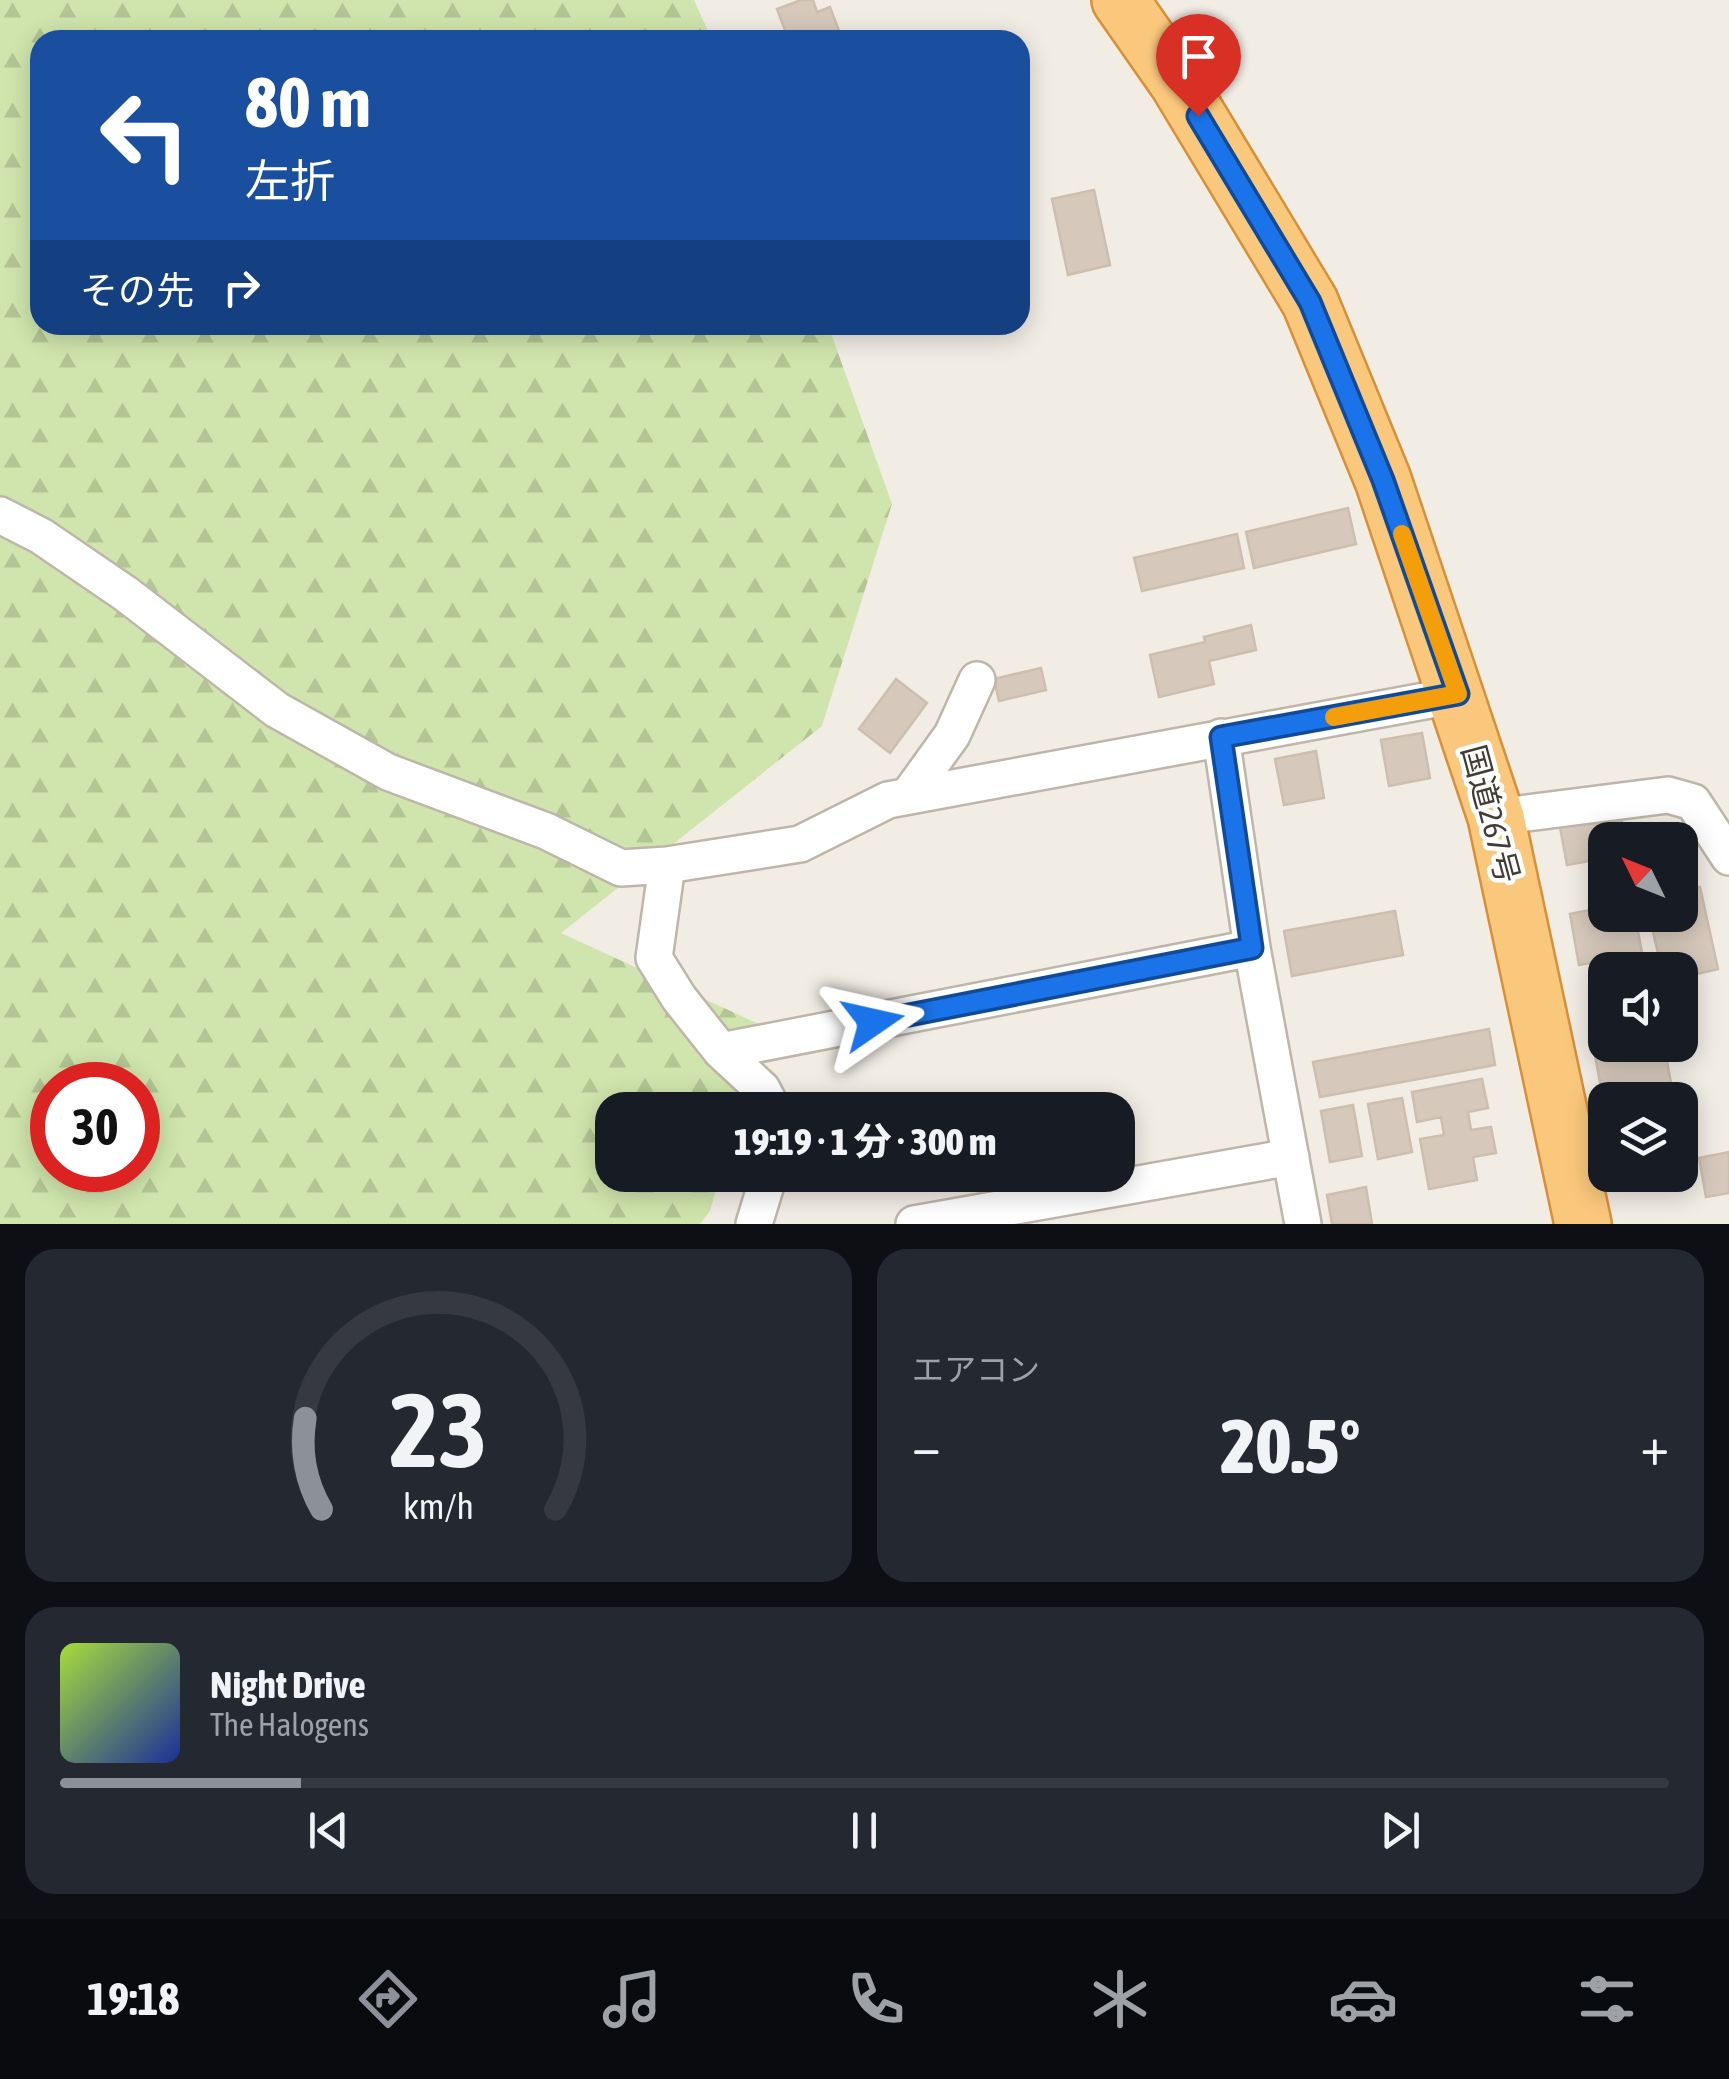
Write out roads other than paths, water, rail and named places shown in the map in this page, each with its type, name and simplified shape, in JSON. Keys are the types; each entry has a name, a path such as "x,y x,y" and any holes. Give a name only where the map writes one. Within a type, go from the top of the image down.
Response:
{"highway":[{"name":"国道267号","path":"1120,0 1188,99 1310,302 1383,480 1458,694 1496,817 1583,1224"}],"street":[{"path":"0,515 41,536 126,594 277,710 388,772 546,831 622,868 667,865 800,844 888,800 1458,694"},
{"path":"908,796 952,734 977,680"},
{"path":"1221,737 1252,948 1304,1224"},
{"path":"1496,817 1668,794 1693,802 1729,857"},
{"path":"667,865 654,958 678,998 721,1051 764,1092"},
{"path":"721,1051 1252,948"},
{"path":"914,1224 1291,1157"},
{"path":"754,1224 763,1192"}]}
